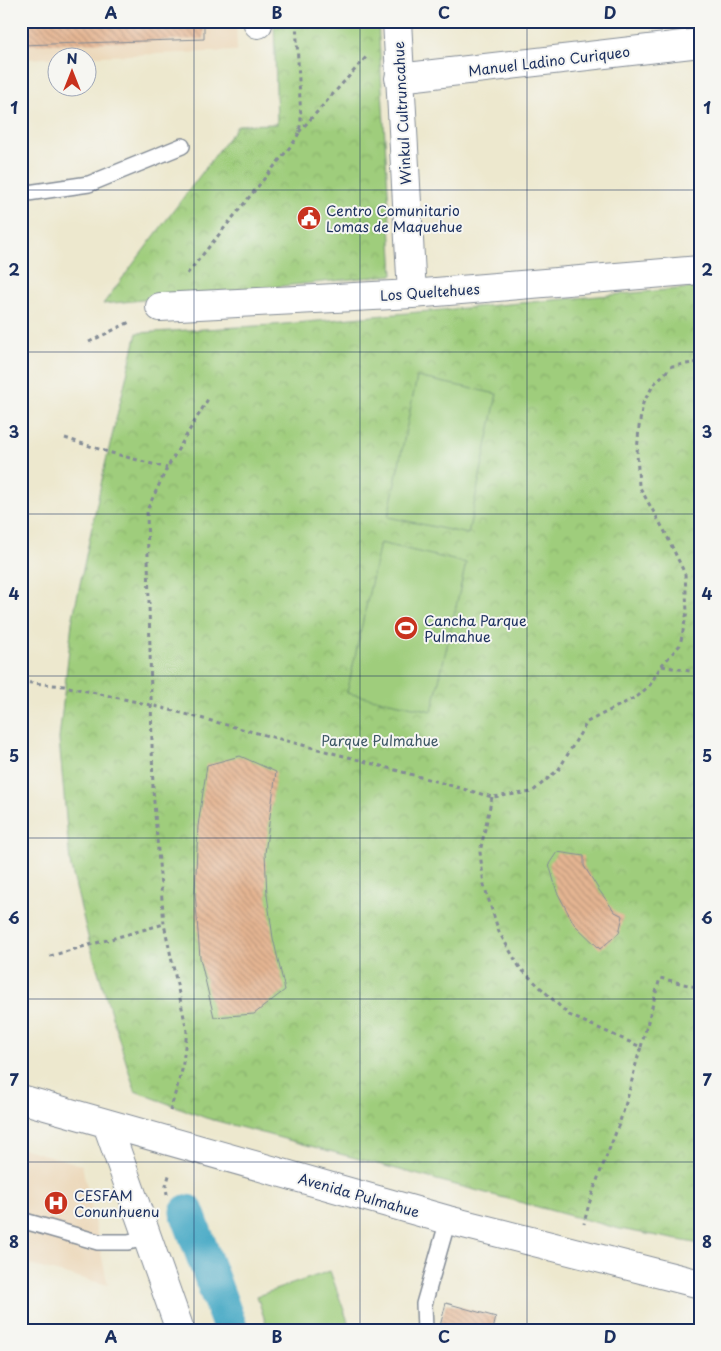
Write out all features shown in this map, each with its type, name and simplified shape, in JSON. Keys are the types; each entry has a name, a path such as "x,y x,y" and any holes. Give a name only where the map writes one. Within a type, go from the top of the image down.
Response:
{"street":[{"name":"Winkul Cultruncahue","path":"397,22 412,294"},
{"name":"Manuel Ladino Curiqueo","path":"399,78 700,43"},
{"name":"Los Queltehues","path":"160,307 412,294 700,270"},
{"name":"Avenida Pulmahue","path":"21,1099 107,1124 172,1131 448,1220 700,1284"},
{"path":"107,1124 180,1330"}],"lane":[{"path":"21,194 89,184 182,146"},
{"path":"21,1220 98,1242 128,1242 147,1238"},
{"path":"425,1330 424,1304 448,1220"}],"path":[{"path":"296,21 299,133"},
{"path":"90,342 160,307 294,142 299,133 397,22"},
{"path":"21,682 64,686 151,705 492,797 532,792 560,769 588,722 638,696 650,686 661,666 680,645 686,612 685,574 665,532 639,486 637,453 639,427 644,403 654,384 672,366 700,362"},
{"path":"168,1204 166,1186 172,1131 187,1030 164,924 153,790 147,510 167,468 208,399"},
{"path":"65,438 167,468"},
{"path":"661,666 700,673"},
{"path":"492,797 480,852 484,885 499,932 520,968 568,1015 641,1047"},
{"path":"50,956 164,924"},
{"path":"576,1253 602,1164 628,1099 633,1071 660,978 700,988"}],"shaded area":[{"path":"21,21 236,21 237,51 98,56 98,48 48,48 48,58 21,59"},
{"name":"CESFAM Conunhuenu","path":"21,1148 82,1165 108,1285 21,1263"}],"green space":[{"path":"274,21 378,21 393,275 103,304 238,125 277,124"},
{"name":"Parque Pulmahue","path":"700,287 700,1244 620,1229 206,1118 135,1091 90,945 70,863 59,739 72,622 105,465 137,333 273,325"},
{"path":"417,377 497,394 468,534 388,517"},
{"name":"Cancha Parque Pulmahue","path":"380,543 466,563 432,711 347,693"},
{"path":"330,1271 351,1330 268,1330 257,1296"}],"building":[{"path":"21,21 204,21 204,39 21,45"},
{"path":"240,756 276,772 265,853 267,895 273,938 285,990 254,1014 214,1017 200,958 195,893 198,826 207,765"},
{"path":"557,852 584,856 584,866 599,890 615,912 623,916 619,933 600,949 574,924 557,892 549,864"},
{"path":"446,1303 496,1317 493,1330 439,1330"}],"waterway":[{"path":"187,1212 231,1330"}],"place":[{"name":"Centro Comunitario Lomas de Maquehue","path":"309,218"},
{"name":"Cancha Parque Pulmahue","path":"406,628"},
{"name":"CESFAM Conunhuenu","path":"56,1203"}]}
